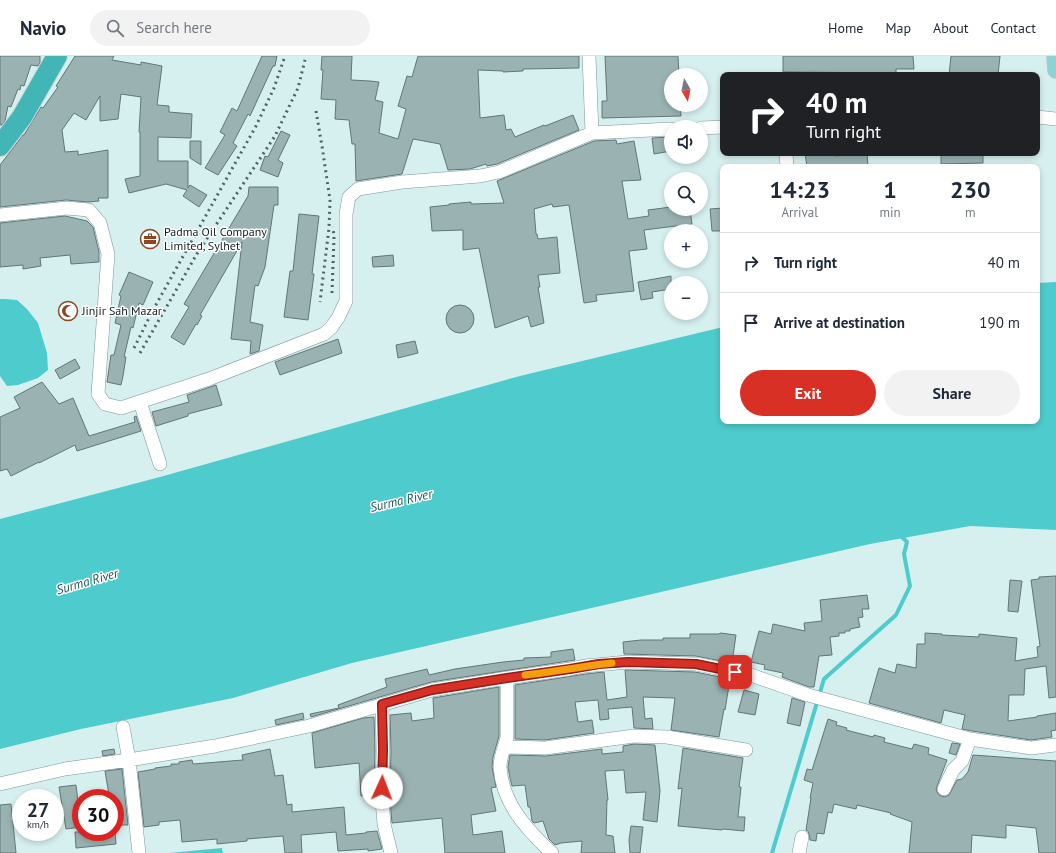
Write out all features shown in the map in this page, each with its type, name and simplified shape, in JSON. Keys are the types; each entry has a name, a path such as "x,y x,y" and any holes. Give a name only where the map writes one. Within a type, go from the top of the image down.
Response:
{"highway":[{"path":"0,146 22,117 57,56"}],"main road":[{"path":"1055,56 1056,70"}],"street":[{"path":"589,56 592,133"},
{"path":"1040,117 1056,119"},
{"path":"708,128 720,127"},
{"path":"0,215 67,208 89,210 100,223 108,254 98,394 105,404 121,408 209,379 324,334 331,328 338,318 346,300 346,214 349,197 358,189 402,182 480,176 499,172 592,133 664,129"},
{"path":"140,402 160,464"},
{"path":"0,784 65,769 214,746 309,726 432,690 585,666 628,662 696,664 748,674 808,695 970,739 1031,748 1056,745"},
{"path":"507,678 507,737 501,756 500,767 503,787 511,806 521,820 534,836 552,853"},
{"path":"382,704 382,800 384,824 391,853"},
{"path":"123,727 129,760 139,853"},
{"path":"504,747 545,748 634,736 667,737 746,750"},
{"path":"944,789 953,770 962,761 970,739"},
{"path":"799,853 802,837"}],"water":[{"name":"Surma River","path":"1056,282 1056,530 970,526 870,544 352,663 233,698 81,729 0,749 0,519 160,477 520,376 720,328 720,424 1040,424 1040,283"},
{"path":"0,299 17,300 27,309 38,323 47,353 48,370 38,378 18,385 7,386 0,376"},
{"path":"222,848 223,853 169,853"}],"building":[{"path":"0,56 40,56 40,63 38,66 31,65 24,86 21,85 20,90 18,89 11,107 8,106 5,121 2,125 0,125"},
{"path":"75,56 114,56 112,60 141,65 141,62 162,66 157,105 169,106 169,112 192,114 191,138 158,137 158,161 188,161 188,188 190,185 207,195 199,207 183,196 187,190 166,184 129,193 125,179 140,176 139,132 141,97 121,94 118,119 100,121 100,96 86,120 74,113 62,130 65,152 78,151 78,155 108,150 108,198 98,198 99,201 88,202 66,200 0,207 0,165 24,135 41,107 43,108 58,87 56,86"},
{"path":"262,56 277,56 275,66 273,66 250,116 248,114 233,143 237,146 218,175 205,168 225,135 220,132 232,108 237,111"},
{"path":"322,56 352,56 351,80 379,82 375,100 383,102 379,133 398,139 406,109 398,106 407,76 412,77 418,56 579,56 579,68 523,69 523,71 503,72 478,70 480,118 504,115 506,130 511,129 515,137 573,115 579,130 497,164 487,166 486,164 470,169 448,170 440,144 413,139 402,174 356,181 355,144 352,144 349,120 335,119 336,100 321,99 323,70 321,70"},
{"path":"605,56 678,56 679,68 664,68 664,112 681,112 681,116 602,118 602,101 607,101"},
{"path":"783,56 913,56 914,69 896,69 896,72 783,72"},
{"path":"951,56 1000,56 998,72 949,72"},
{"path":"281,131 290,135 278,160 283,163 278,177 260,170 265,156 268,157"},
{"path":"664,137 664,152 654,154 652,138"},
{"path":"616,140 617,144 634,141 641,180 622,181 628,219 649,216 648,210 664,208 664,216 691,216 692,224 664,224 664,228 644,230 647,249 629,251 634,291 596,295 597,301 584,303 569,205 553,207 552,204 534,209 536,234 538,239 557,237 560,273 538,275 540,287 538,287 544,323 531,327 528,316 495,328 479,248 463,250 463,230 432,231 430,207 471,202 471,204 504,203 497,181 594,141"},
{"path":"190,141 201,141 201,165 190,158"},
{"path":"805,156 867,156 868,164 807,164"},
{"path":"941,156 983,156 983,163 941,164"},
{"path":"249,187 278,187 278,205 274,205 265,267 258,286 255,285 250,322 263,325 259,351 250,354 251,341 231,339 242,242 200,315 202,316 197,325 196,324 184,345 171,337 189,307 184,304 248,196"},
{"path":"720,208 720,231 712,231 710,209"},
{"path":"299,214 319,216 308,320 284,317 290,271 293,271"},
{"path":"65,216 87,221 93,227 99,252 99,262 71,264 70,255 40,258 41,266 23,269 23,265 0,267 0,223"},
{"path":"393,255 394,266 373,267 372,257"},
{"path":"129,272 153,282 143,305 139,303 133,328 131,327 124,357 126,357 121,385 107,382 111,355 114,355 121,325 115,323 121,296 119,295"},
{"path":"664,277 664,290 652,292 653,298 641,300 638,282"},
{"path":"460,305 470,309 474,319 470,329 460,333 450,329 446,319 450,309"},
{"path":"338,339 342,353 280,375 275,362"},
{"path":"415,341 418,353 398,358 396,345"},
{"path":"75,359 80,368 60,379 55,370"},
{"path":"42,382 59,404 73,398 89,436 135,422 134,417 136,416 141,431 77,451 75,445 11,476 7,469 0,471 0,417 20,408 14,397"},
{"path":"216,385 222,405 188,414 188,416 156,426 152,412 189,402 187,395"},
{"path":"1056,576 1056,697 1049,698 1046,666 1025,669 1024,695 1009,695 1008,721 1056,713 1056,730 1051,731 1052,737 1031,740 972,731 962,729 965,715 944,710 941,723 869,703 879,668 895,673 897,664 916,668 917,644 925,644 925,633 979,637 979,634 1017,638 1015,661 1038,657 1037,647 1040,646 1031,580 1039,579 1039,577"},
{"path":"1010,580 1022,581 1018,612 1008,611"},
{"path":"867,595 869,609 862,609 863,617 858,618 860,627 850,629 850,631 845,631 845,633 839,633 839,636 830,637 832,655 819,656 814,687 809,687 782,677 783,673 764,669 765,665 751,662 759,631 771,634 773,624 805,631 804,623 822,621 820,600"},
{"path":"720,633 736,635 732,663 696,656 624,654 623,642 663,640 663,638 690,638 690,634"},
{"path":"573,649 575,660 431,682 311,717 310,714 339,708 338,705 387,687 385,679 427,669 429,675 455,669 524,660 524,658 551,657 551,652"},
{"path":"625,670 695,672 730,679 719,737 671,730 675,698 643,697 645,719 652,718 653,729 634,728 632,707 608,709 609,719 600,720 598,700 575,702 578,722 592,720 594,733 545,740 515,739 515,685 604,672 607,700 627,697"},
{"path":"499,687 499,736 493,757 492,767 496,787 491,788 496,811 471,815 473,835 502,831 505,853 445,853 442,818 392,823 390,800 390,715 411,713 412,721 434,718 433,698"},
{"path":"744,690 759,694 755,715 738,712"},
{"path":"792,698 805,702 800,726 787,723"},
{"path":"303,713 304,719 276,725 275,720"},
{"path":"374,717 374,795 361,796 359,763 315,768 312,733 363,718"},
{"path":"828,719 837,722 836,725 847,728 846,730 873,737 874,735 885,738 884,742 912,749 914,744 929,748 928,754 947,760 936,789 938,794 945,797 949,795 957,780 962,779 968,772 973,755 1056,761 1056,853 1039,853 1036,828 1006,825 1006,838 972,835 971,853 909,853 912,822 890,814 891,813 857,805 856,809 834,804 832,813 828,812 824,834 817,833 816,841 810,840 808,831 806,830 813,783 804,780 807,769 812,770"},
{"path":"952,743 960,744 956,755 949,753"},
{"path":"634,744 655,745 660,791 657,822 643,820 646,792 626,793 624,770 605,771 608,800 606,835 613,836 615,853 581,853 582,841 555,845 549,839 543,821 534,823 532,821 530,807 528,807 525,785 512,786 508,767 510,755 546,756 602,749 602,754 623,752 623,746"},
{"path":"683,748 743,758 739,787 741,787 738,817 745,817 744,831 678,826 682,788 678,789"},
{"path":"114,749 115,754 103,756 102,751"},
{"path":"270,749 275,776 283,775 287,805 292,804 292,812 344,807 346,835 377,831 382,849 368,851 368,849 338,851 336,832 301,835 302,853 285,853 283,836 247,839 247,841 217,844 217,839 182,842 180,820 159,822 159,825 144,827 138,772 171,766 171,764 179,764 179,762 192,760 193,764 243,760 242,755"},
{"path":"122,769 128,825 124,825 124,789 108,789 105,771"},
{"path":"76,785 76,789 72,789 72,828 66,829 64,817 64,789 59,789 59,787"},
{"path":"11,804 12,841 15,841 16,853 0,853 0,805"},
{"path":"631,826 643,827 640,853 630,853 629,840"},
{"path":"76,841 116,841 116,844 76,848"}],"waterway":[{"path":"772,853 824,679 896,615 910,586 904,554 907,542 900,535"}],"railway":[{"path":"134,348 153,310 256,126 274,88 285,56"},
{"path":"140,353 198,252 275,136 298,88 306,56"},
{"path":"316,111 330,200 329,228 320,302"},
{"path":"332,293 333,227"}],"slow traffic":[{"path":"525,675 612,663"}],"place":[{"name":"Padma Oil Company Limited, Sylhet","path":"150,239"},
{"name":"Jinjir Sah Mazar","path":"68,311"}],"route":[{"path":"382,788 382,704 432,690 599,664 628,662 696,664 735,672"}]}
